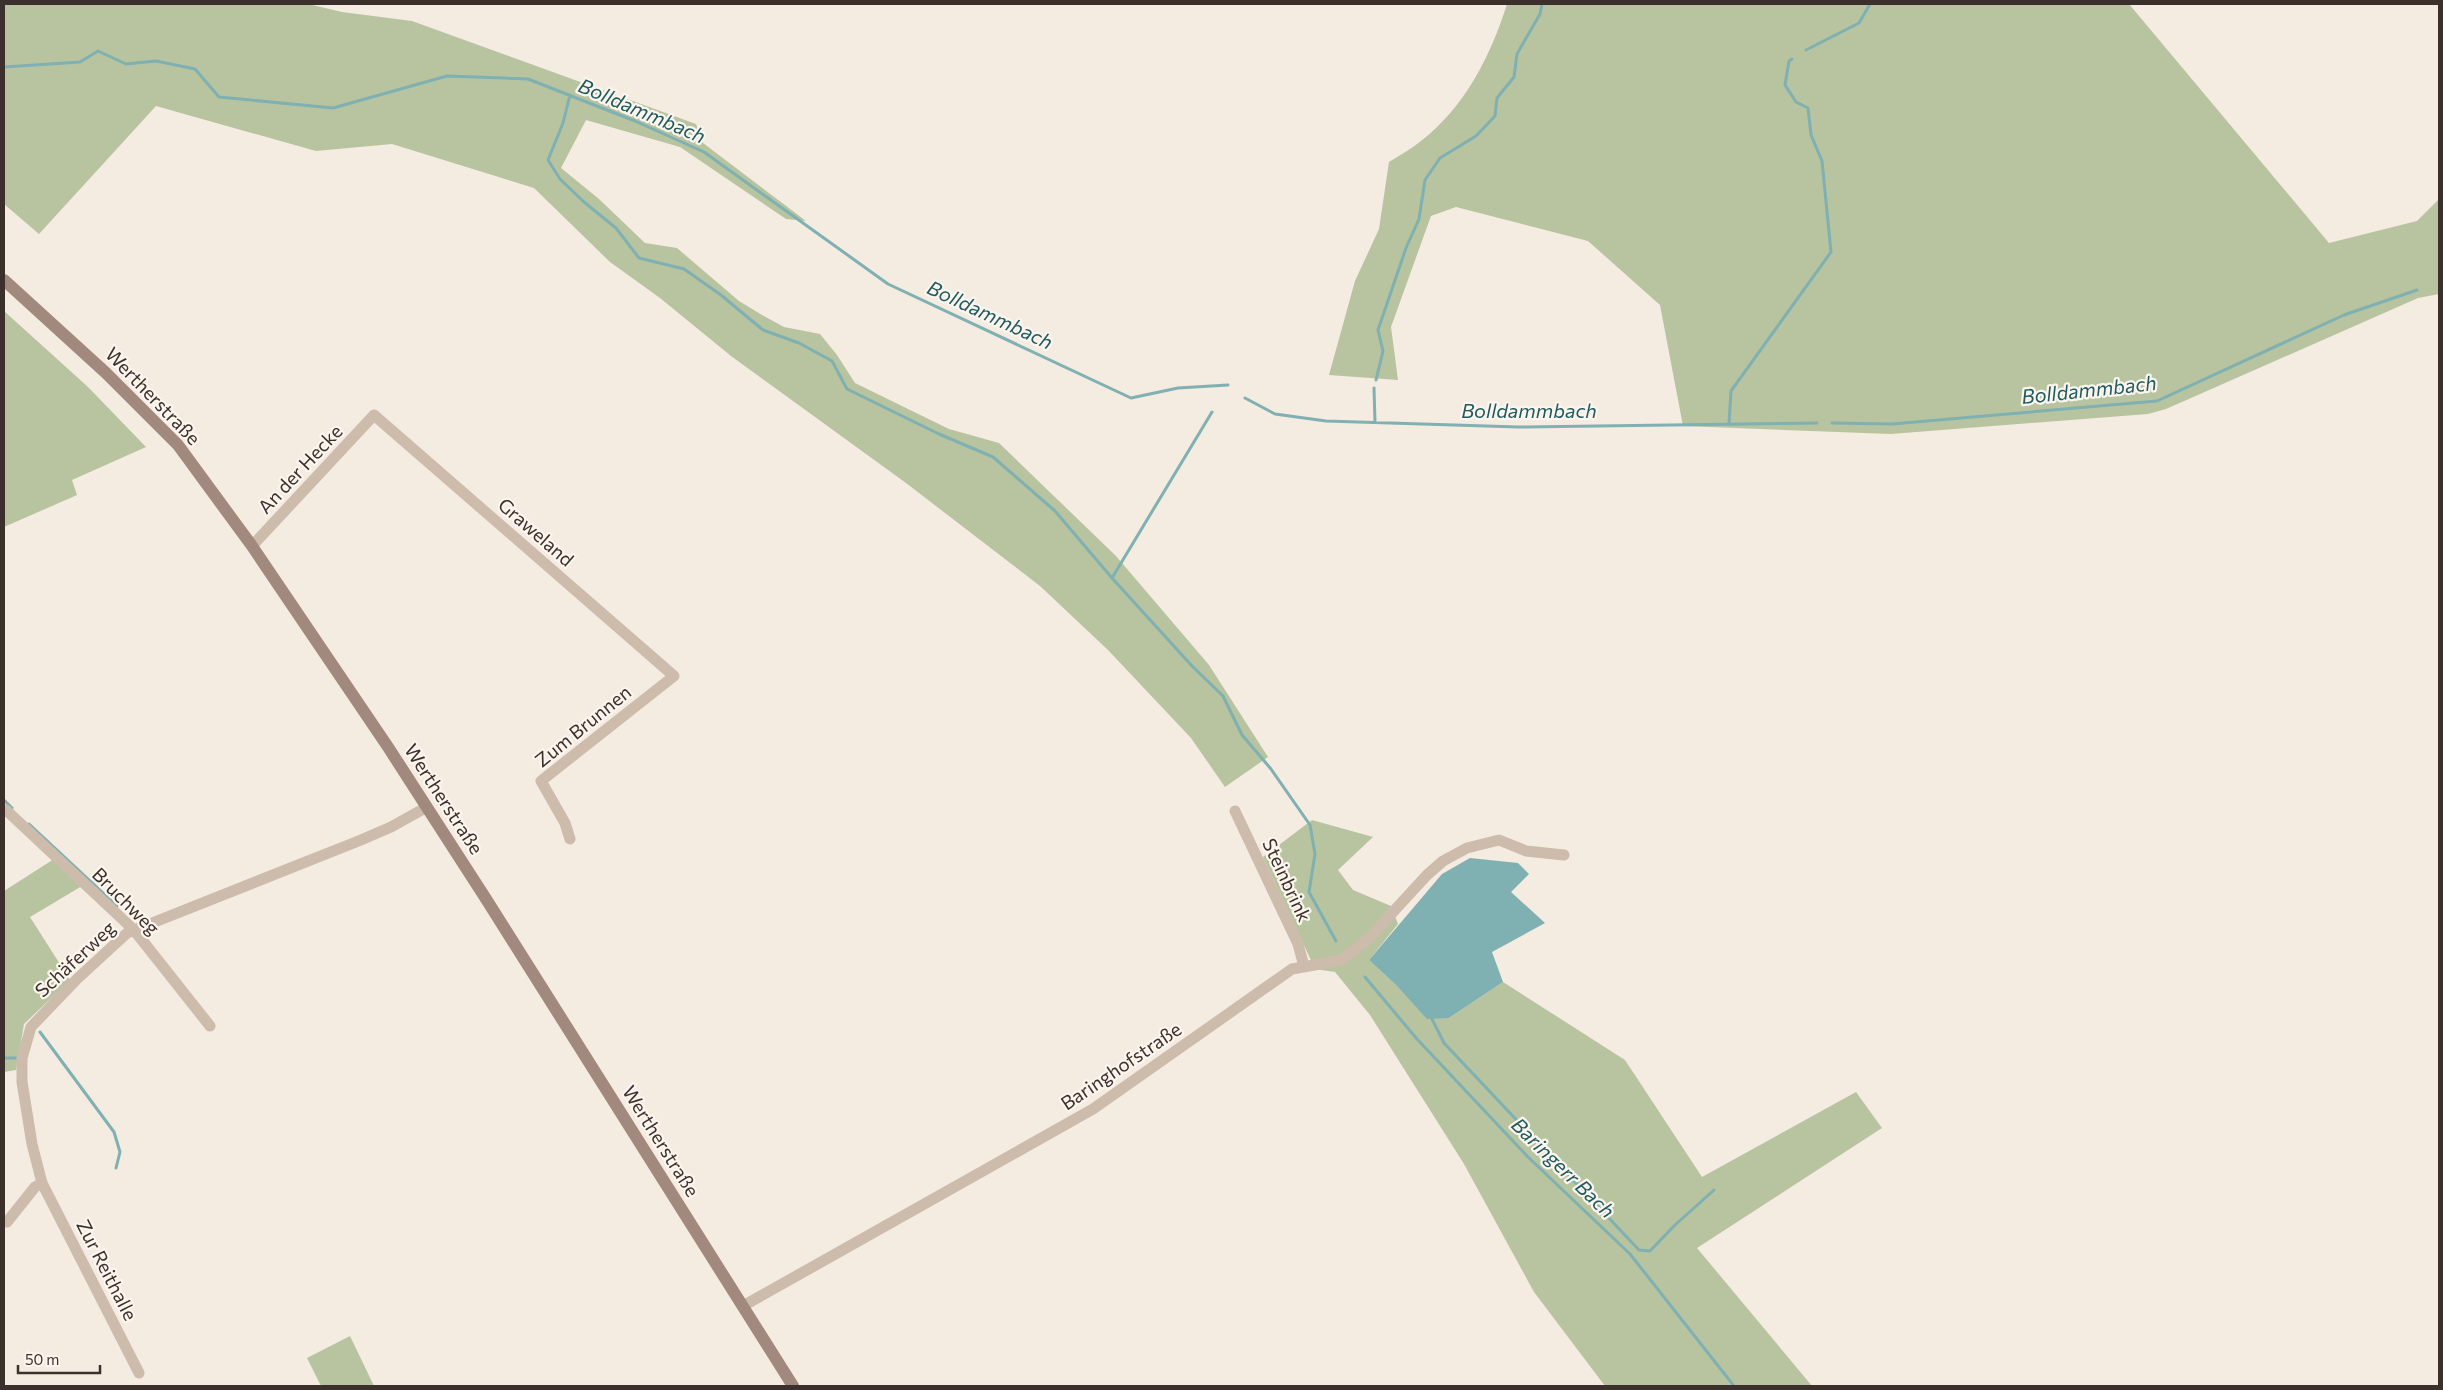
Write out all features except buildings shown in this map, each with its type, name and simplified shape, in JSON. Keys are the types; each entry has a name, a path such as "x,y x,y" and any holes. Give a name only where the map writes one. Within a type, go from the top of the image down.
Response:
{"main road":[{"name":"Wertherstraße","path":"4,280 106,373 178,444 252,546 427,807 793,1386"}],"street":[{"name":"An der Hecke","path":"252,546 374,415"},
{"name":"Graweland","path":"374,415 674,676"},
{"name":"Zum Brunnen","path":"570,839 565,823 541,781 674,676"},
{"name":"Schäferweg","path":"42,1183 32,1144 22,1082 22,1058 24,1043 31,1027 55,1000 119,939 134,930 368,837 427,807"},
{"name":"Bruchweg","path":"6,810 134,930 210,1026"},
{"name":"Steinbrink","path":"1235,811 1298,944 1304,966"},
{"name":"Baringhofstraße","path":"743,1306 1093,1109 1292,969 1342,960 1370,937 1427,875 1443,862 1467,848 1499,840 1526,851 1564,855"},
{"path":"7,1222 35,1187 42,1183"},
{"name":"Zur Reithalle","path":"42,1183 140,1373"}],"green space":[{"path":"4,4 308,4 342,12 412,21 696,124 703,143 806,221 786,219 680,147 586,120 561,168 599,199 645,243 677,248 739,301 784,327 820,334 837,355 855,383 949,429 999,443 1116,556 1209,665 1268,757 1225,787 1191,738 1108,650 1040,586 906,483 731,356 660,298 610,262 534,188 392,144 316,151 156,106 39,234 4,204"},
{"path":"1507,4 2129,4 2329,243 2417,221 2439,199 2439,294 2418,298 2166,409 2148,414 1891,434 1683,426 1660,305 1588,241 1456,207 1431,216 1391,327 1398,380 1329,375 1355,281 1379,229 1389,162 1417,144 1437,127 1463,96 1475,79 1484,61 1501,23"},
{"path":"4,311 88,387 146,447 72,480 77,495 4,527"},
{"path":"1312,820 1373,837 1338,870 1353,890 1391,906 1398,924 1369,960 1398,987 1449,1018 1503,982 1625,1060 1702,1177 1856,1092 1882,1128 1697,1248 1812,1386 1605,1386 1534,1292 1464,1164 1370,1015 1335,972 1315,969 1263,857"},
{"path":"54,859 82,886 30,917 70,980 24,1024 16,1070 4,1072 4,891"},
{"path":"350,1336 374,1386 321,1386 307,1358"}],"water":[{"path":"1470,858 1518,863 1529,874 1511,892 1545,923 1492,952 1503,982 1449,1018 1427,1019 1398,987 1369,960 1442,874"}],"waterway":[{"path":"1376,380 1383,351 1378,330 1406,248 1419,219 1425,180 1440,158 1476,136 1495,116 1497,98 1514,77 1517,54 1540,14 1542,4"},
{"path":"1806,50 1859,23 1870,4"},
{"name":"Bolldammbach","path":"4,67 80,62 98,51 126,64 156,61 195,69 219,97 333,108 447,76 528,79 635,121 704,152 888,284 1131,398 1178,388 1228,385"},
{"path":"1729,423 1731,391 1831,252 1822,161 1811,135 1808,108 1796,102 1785,85 1789,61 1792,59"},
{"path":"570,95 563,123 548,160 560,179 584,202 616,228 639,258 684,269 721,295 763,330 799,343 832,361 847,389 939,434 993,457 1055,511 1112,578 1192,666 1223,696 1242,735 1271,769 1310,825 1315,854 1309,892 1336,941"},
{"name":"Bolldammbach","path":"1832,423 1892,424 2157,401 2344,315 2417,290"},
{"path":"1374,388 1375,422"},
{"name":"Bolldammbach","path":"1245,398 1275,414 1326,421 1518,427 1817,423"},
{"name":"Bolldammbach","path":"1112,578 1212,412"},
{"path":"4,800 12,808"},
{"path":"29,824 117,906"},
{"name":"Baringerr Bach","path":"1365,977 1417,1039 1528,1157 1630,1254 1734,1386"},
{"path":"1432,1019 1444,1043 1639,1250 1650,1251 1675,1225 1714,1190"},
{"path":"40,1032 114,1132 120,1152 116,1168"},
{"path":"4,1058 18,1058 19,1056"}]}
